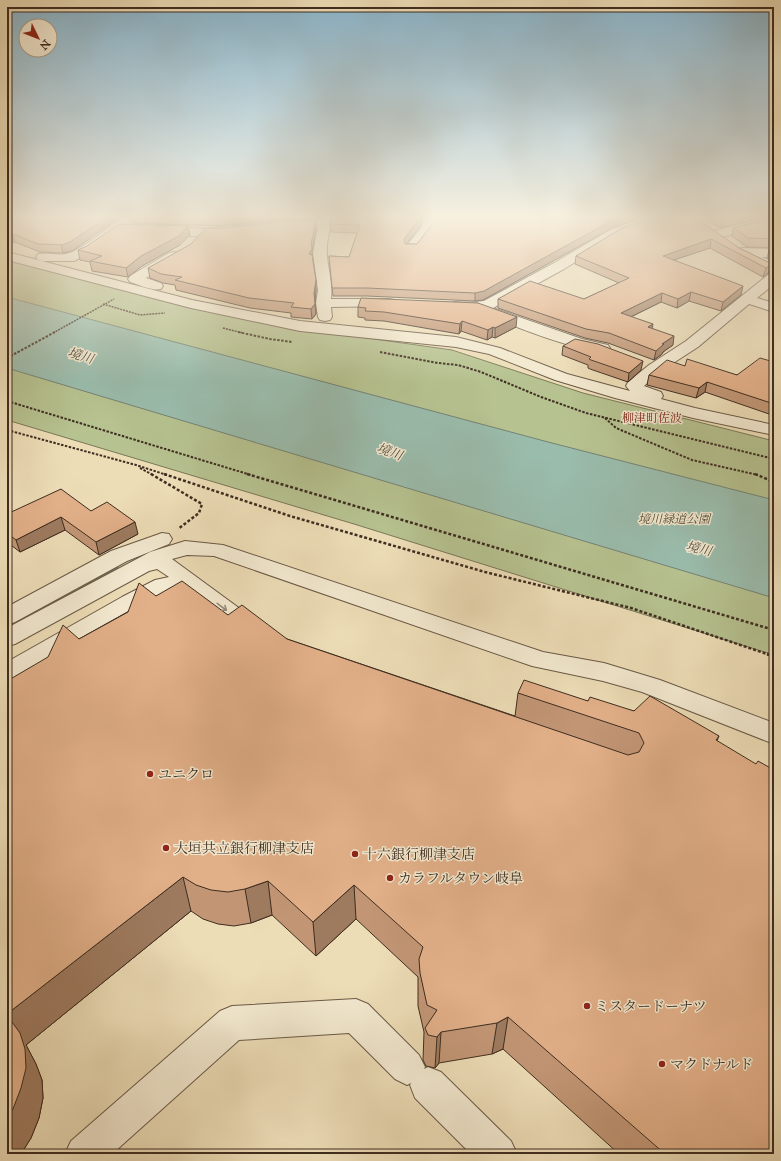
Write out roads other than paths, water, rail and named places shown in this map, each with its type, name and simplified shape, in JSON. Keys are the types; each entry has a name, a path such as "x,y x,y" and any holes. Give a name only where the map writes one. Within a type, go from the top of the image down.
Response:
{"street":[{"path":"72,272 176,300 300,326 456,342 494,351 561,377 693,413 774,430"},
{"path":"145,272 135,279 176,295 176,300"},
{"path":"323,272 326,290 323,303 324,317 374,328 378,333"},
{"path":"443,305 488,305 548,272"},
{"path":"693,413 696,410 639,390 634,386 648,365 692,344 774,277"},
{"path":"747,299 774,308"},
{"path":"323,303 367,302 405,304"},
{"path":"480,306 578,344 601,347 614,352"},
{"path":"7,616 119,556 162,539"},
{"path":"7,638 158,557 185,548 216,550 541,660 604,672 651,686 774,734"},
{"path":"142,566 158,562 167,565 269,642"},
{"path":"7,673 130,602 163,585 177,584 198,588"},
{"path":"84,1154 232,1023 356,1016 498,1154"}],"water":[{"name":"境川","path":"7,297 548,442 774,500 774,598 7,368"}],"waterway":[{"path":"7,627 116,568"}],"place":[{"name":"ユニクロ","path":"150,774"},
{"name":"大垣共立銀行柳津支店","path":"166,848"},
{"name":"十六銀行柳津支店","path":"355,854"},
{"name":"カラフルタウン岐阜","path":"390,878"},
{"name":"ミスタードーナツ","path":"587,1006"},
{"name":"マクドナルド","path":"662,1064"}],"district":[{"name":"柳津町佐波","path":"652,418"}],"park label":[{"name":"境川緑道公園","path":"674,519"}]}
